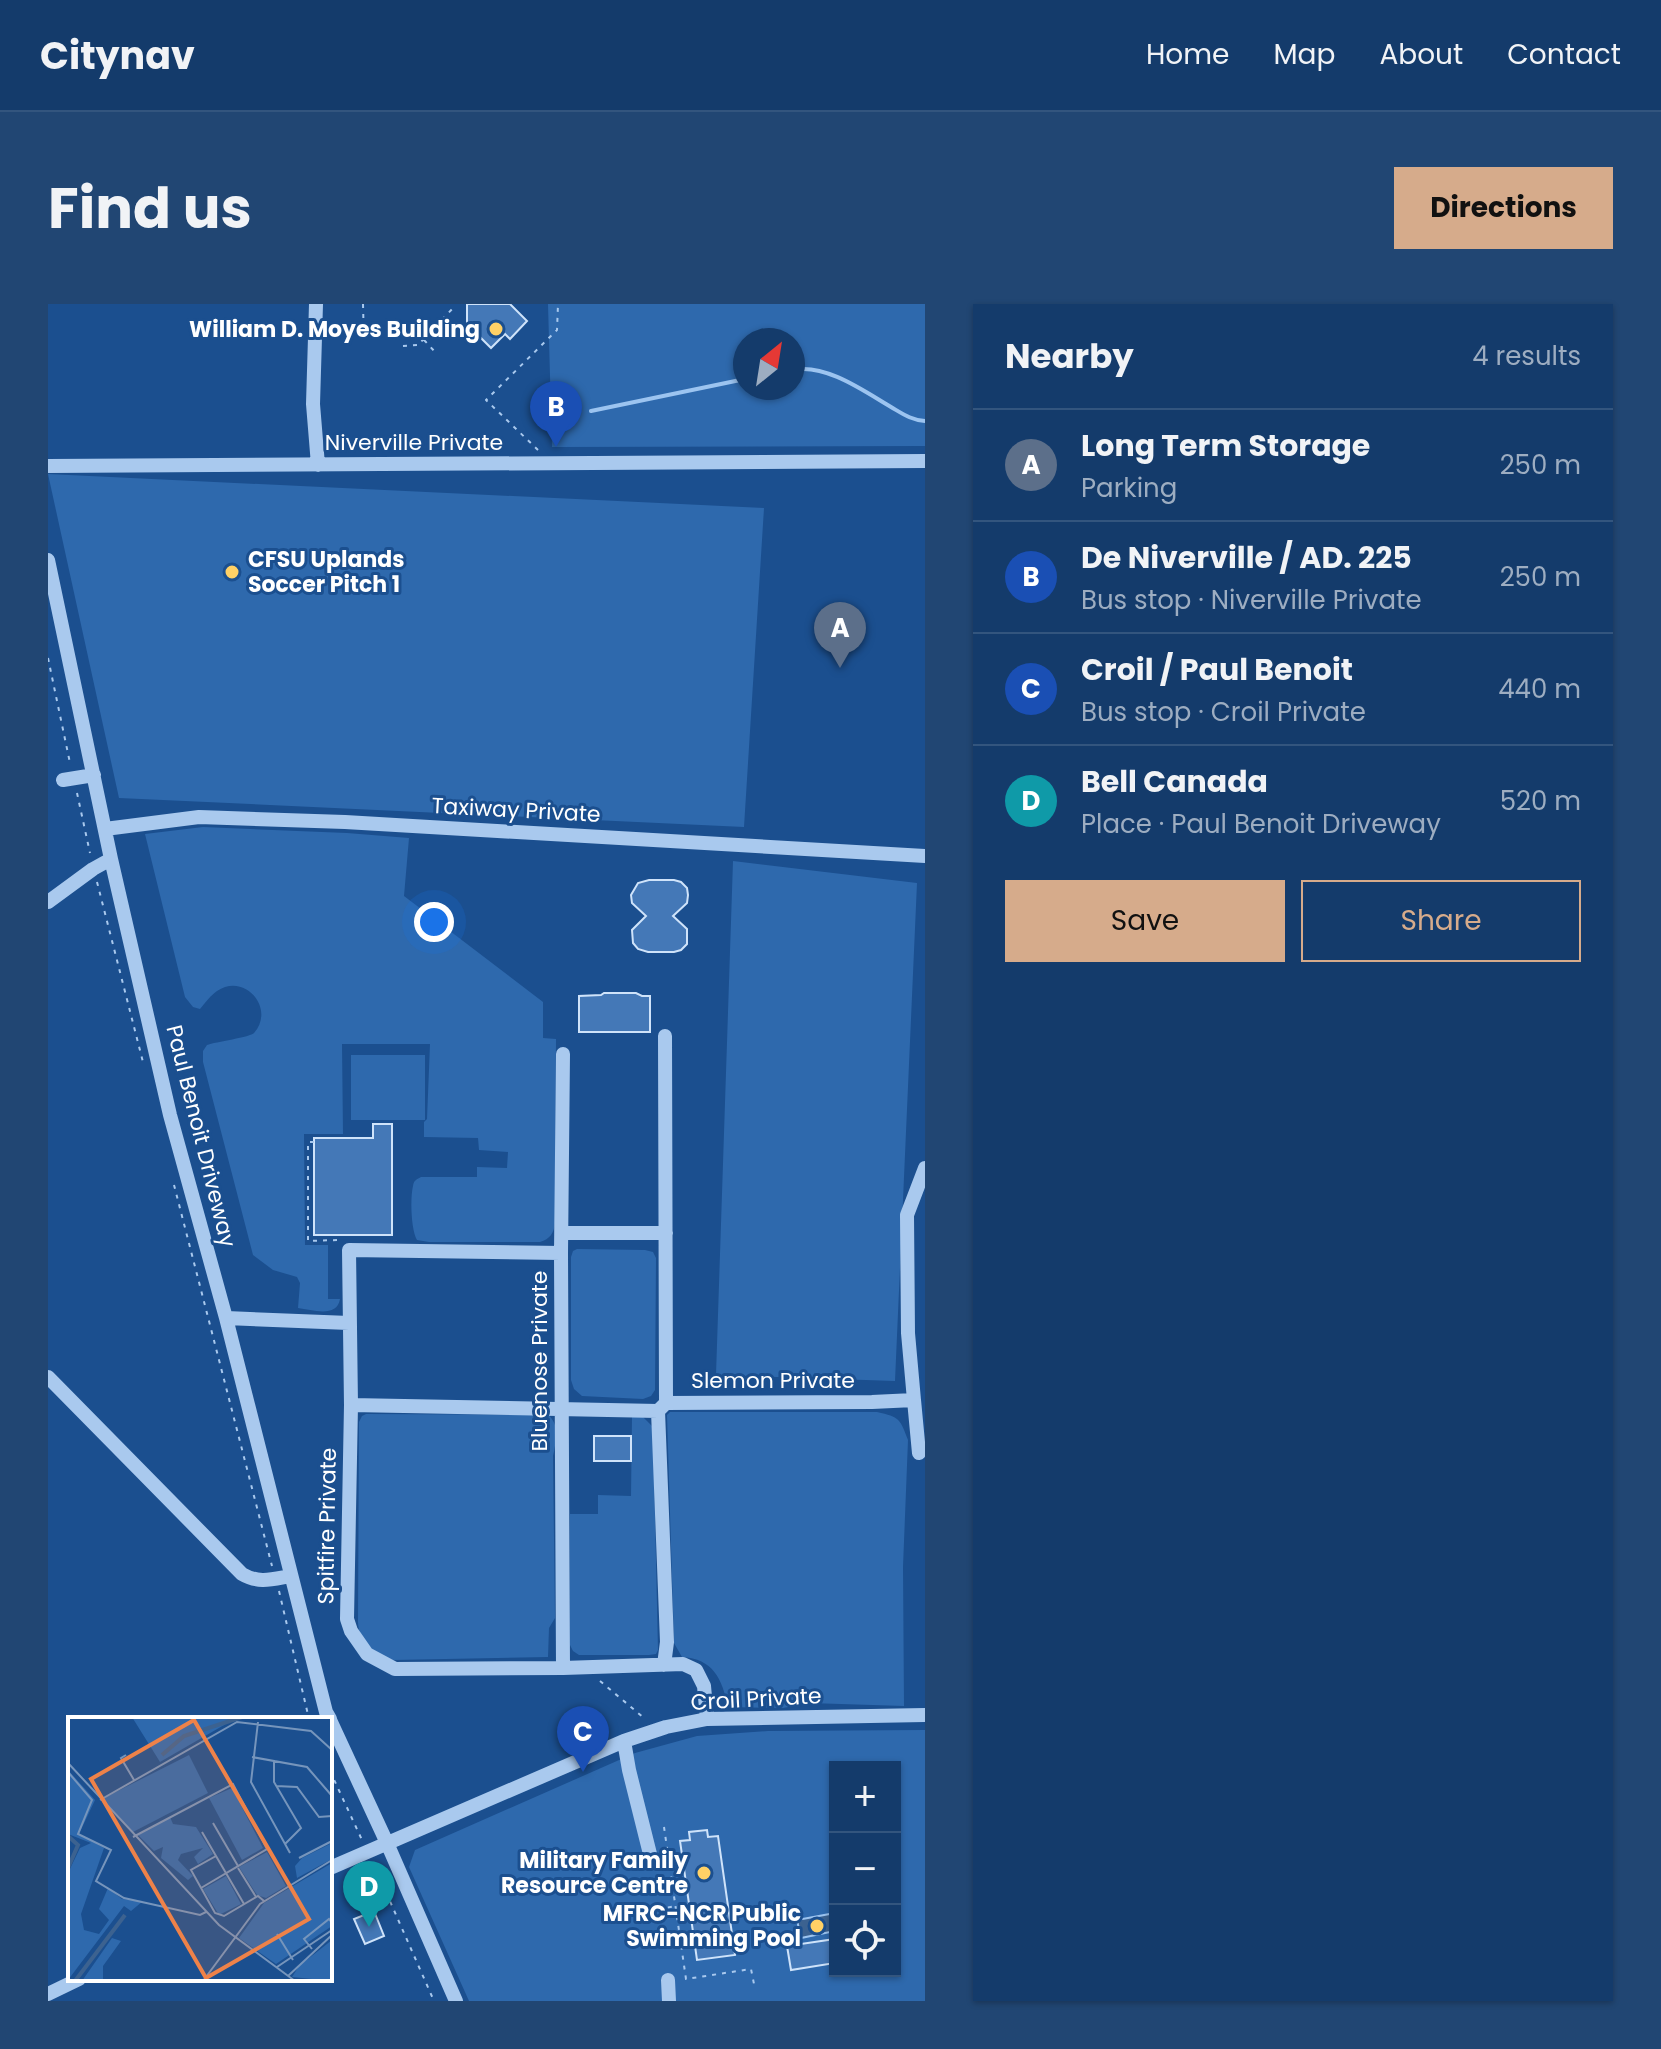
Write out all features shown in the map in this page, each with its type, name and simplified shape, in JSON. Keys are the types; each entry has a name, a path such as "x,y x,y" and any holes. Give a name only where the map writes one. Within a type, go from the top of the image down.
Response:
{"street":[{"path":"316,304 313,404 318,465"},
{"name":"Niverville Private","path":"48,466 925,461"},
{"name":"Paul Benoit Driveway","path":"48,560 111,859 170,1115 329,1717"},
{"path":"69,779 94,775"},
{"name":"Taxiway Private","path":"105,829 199,817 345,822 563,840 925,856"},
{"path":"48,902 111,859"},
{"path":"664,1665 667,1642 662,1407 666,1233 665,1036"},
{"name":"Bluenose Private","path":"563,1054 563,1668"},
{"path":"919,1453 908,1333 907,1215 925,1168"},
{"path":"562,1233 666,1233"},
{"path":"349,1250 561,1253"},
{"name":"Spitfire Private","path":"349,1250 351,1405 347,1619 351,1631 367,1654 395,1669 683,1664 696,1670 704,1686 707,1719"},
{"path":"226,1318 349,1323"},
{"path":"48,1377 242,1574 261,1581 291,1576"},
{"name":"Slemon Private","path":"351,1405 562,1409 914,1400"},
{"name":"Croil Private","path":"332,1867 658,1729 707,1719 925,1715"},
{"name":"Paul Benoit Driveway","path":"332,1723 456,2001"},
{"path":"624,1741 650,1854"},
{"path":"668,1980 669,2001"},
{"path":"48,1994 75,1981"}],"path":[{"path":"363,304 364,344"},
{"path":"550,463 486,400 557,330 558,304"},
{"path":"403,346 418,345 455,306"},
{"path":"423,340 437,354"},
{"path":"48,658 69,779 145,1070"},
{"path":"314,1142 308,1142 308,1241 342,1240 349,1250"},
{"path":"172,1178 309,1717"},
{"path":"584,1667 658,1729"},
{"path":"332,1775 363,1841"},
{"path":"664,1827 686,1979 751,1969 755,1989"},
{"path":"373,1864 434,2001"},
{"path":"658,1909 689,1904"}],"shaded area":[{"path":"548,304 925,304 925,446 552,447"},
{"path":"48,474 764,508 744,827 119,798"},
{"path":"203,827 409,838 404,896 543,1002 543,1038 556,1039 555,1223 549,1237 540,1242 417,1240 411,1206 416,1180 421,1177 477,1177 477,1167 507,1168 508,1152 479,1150 478,1138 424,1137 430,1044 342,1044 343,1134 304,1134 305,1245 328,1245 328,1299 340,1299 338,1305 329,1311 298,1308 300,1283 297,1277 273,1270 253,1255 203,1062 203,1051 207,1045 254,1033 260,1023 259,1004 246,989 237,986 227,986 217,991 200,1009 193,1007 185,997 145,834"},
{"path":"733,861 917,883 895,1381 716,1375"},
{"path":"351,1055 425,1055 425,1120 351,1120"},
{"path":"577,1249 653,1252 656,1258 655,1390 651,1396 643,1399 582,1396 574,1389 571,1380 571,1257"},
{"path":"670,1412 877,1412 901,1423 908,1440 903,1567 904,1706 809,1703 783,1708 728,1707 723,1687 709,1666 682,1657 674,1643 667,1415"},
{"path":"366,1414 548,1415 552,1419 556,1434 553,1456 555,1618 549,1628 548,1657 393,1660 374,1651 361,1637 358,1622 359,1422"},
{"path":"632,1416 643,1417 653,1427 658,1650 656,1654 649,1655 579,1655 570,1645 570,1514 598,1514 598,1495 631,1496"},
{"path":"925,1730 925,2001 469,2001 409,1867 415,1850 635,1753 697,1736 768,1731"},
{"name":"MFRC-NCR Public Swimming Pool","path":"829,1914 829,1932 801,1938 797,1920"}],"building":[{"name":"William D. Moyes Building","path":"467,304 510,304 527,321 510,339 505,334 491,348 467,324"},
{"path":"674,880 687,888 687,903 673,916 687,929 687,944 681,950 648,952 638,949 633,943 632,930 646,916 632,903 631,895 638,883"},
{"path":"604,993 650,996 650,1032 579,1032 579,996"},
{"path":"373,1124 392,1124 392,1235 314,1235 314,1138 373,1138"},
{"path":"594,1436 631,1436 631,1461 594,1461"},
{"name":"Military Family Resource Centre","path":"707,1830 708,1837 718,1836 735,1955 697,1960 680,1841 690,1840 689,1832"},
{"path":"374,1911 384,1936 365,1944 354,1919"},
{"path":"829,1940 829,1964 791,1970 787,1946"}],"waterway":[{"path":"805,369 831,374 907,416 925,421"},
{"path":"591,411 733,381"}],"place":[{"name":"William D. Moyes Building","path":"496,329"},
{"name":"De Niverville / AD. 225","path":"556,447"},
{"name":"CFSU Uplands Soccer Pitch 1","path":"232,572"},
{"name":"Long Term Storage","path":"840,668"},
{"name":"Croil / Paul Benoit","path":"583,1772"},
{"name":"Military Family Resource Centre","path":"704,1873"},
{"name":"MFRC-NCR Public Swimming Pool","path":"817,1926"},
{"name":"Bell Canada","path":"369,1927"}]}
